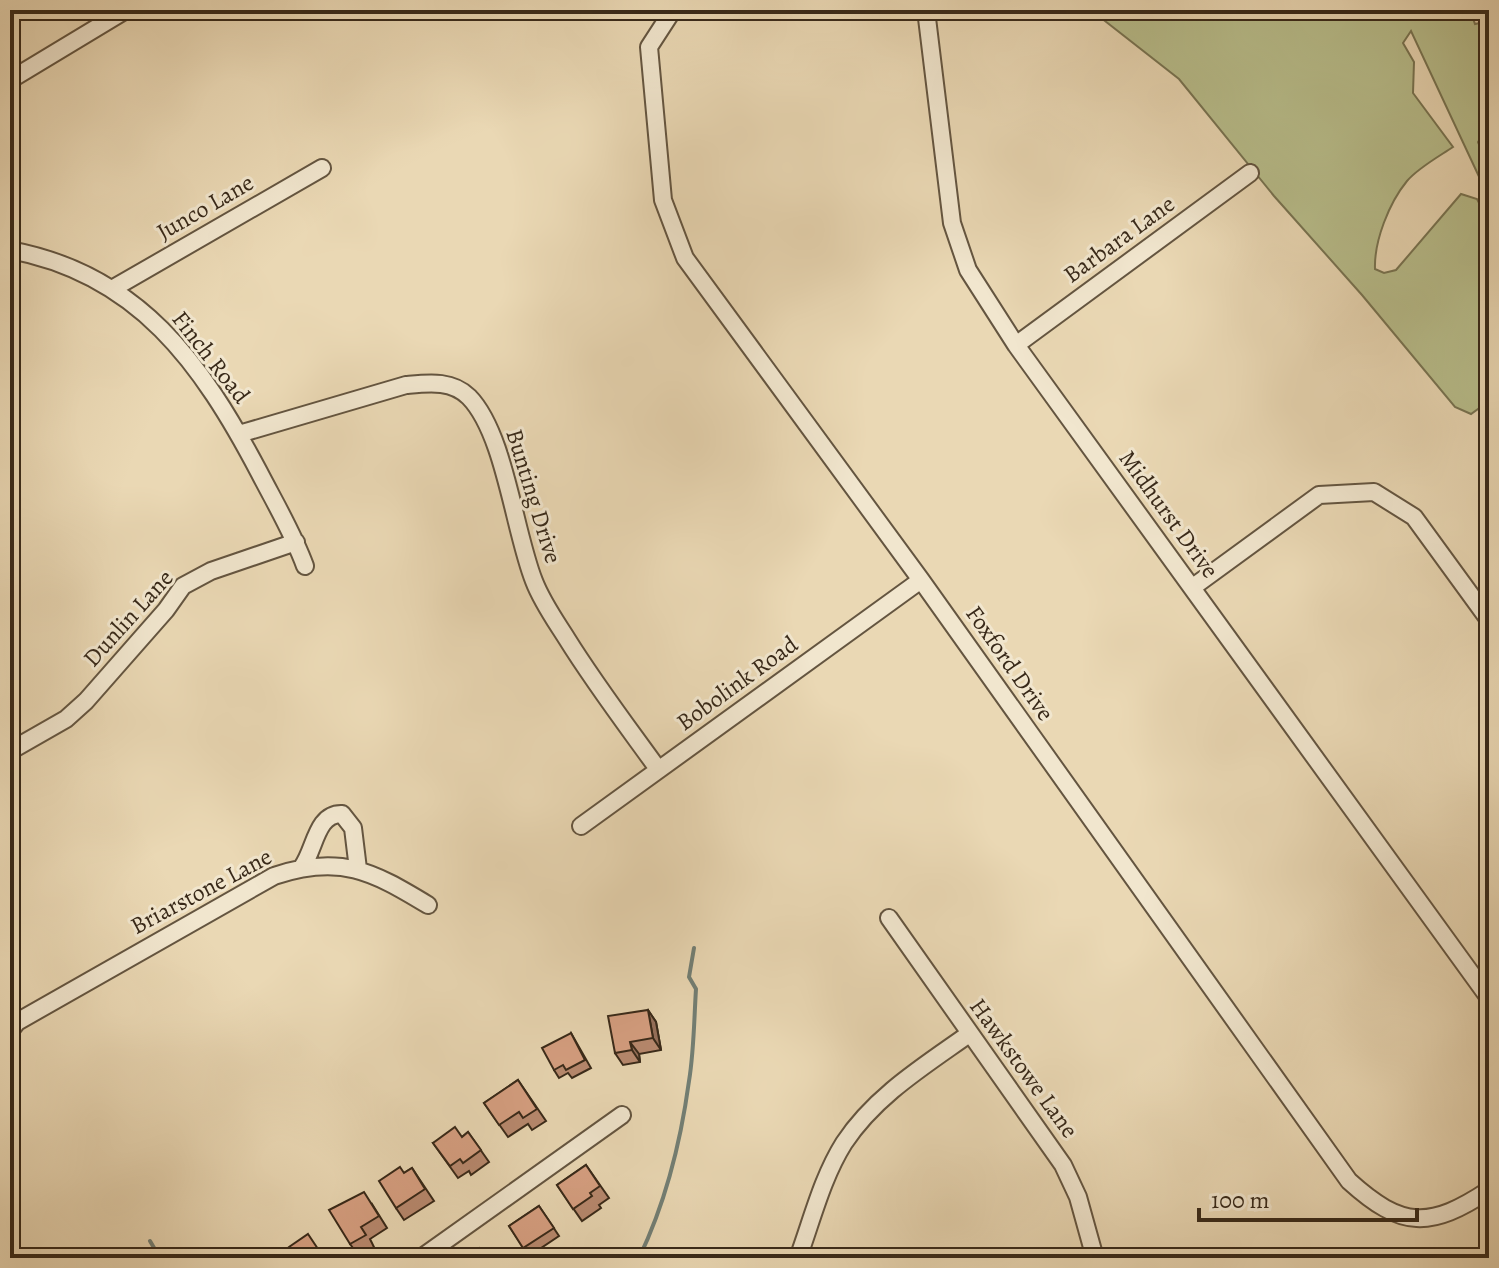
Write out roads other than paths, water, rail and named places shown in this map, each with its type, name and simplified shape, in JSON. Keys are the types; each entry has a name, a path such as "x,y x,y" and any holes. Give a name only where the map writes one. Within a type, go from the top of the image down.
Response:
{"street":[{"path":"10,80 126,10"},
{"name":"Foxford Drive","path":"673,10 649,47 663,200 685,258 921,580 1349,1181 1374,1203 1395,1215 1415,1218 1435,1217 1461,1208 1489,1190"},
{"name":"Midhurst Drive","path":"926,10 952,223 968,270 1016,345 1489,998"},
{"name":"Junco Lane","path":"112,289 322,168"},
{"name":"Barbara Lane","path":"1016,345 1250,173"},
{"name":"Finch Road","path":"10,250 48,260 112,289 138,306 181,349 239,434 296,542 305,566"},
{"name":"Bunting Drive","path":"239,434 406,385 428,383 459,388 481,410 491,432 525,553 543,601 585,667 658,769"},
{"path":"1193,587 1319,495 1374,492 1414,517 1489,620"},
{"name":"Dunlin Lane","path":"10,751 66,719 86,701 166,610 183,586 211,571 296,542"},
{"name":"Bobolink Road","path":"581,826 921,580"},
{"path":"302,867 324,820 333,814 342,814 353,828 358,869"},
{"name":"Briarstone Lane","path":"12,1022 274,876 302,867 358,869 382,878 428,905"},
{"name":"Hawkstowe Lane","path":"889,918 1063,1165 1078,1197 1095,1258"},
{"path":"798,1258 822,1189 843,1145 866,1113 897,1086 969,1034"},
{"path":"422,1258 622,1115"}],"waterway":[{"path":"639,1258 664,1194 686,1103 694,1035 696,989 689,977 694,948"},
{"path":"150,1241 160,1258"}]}
